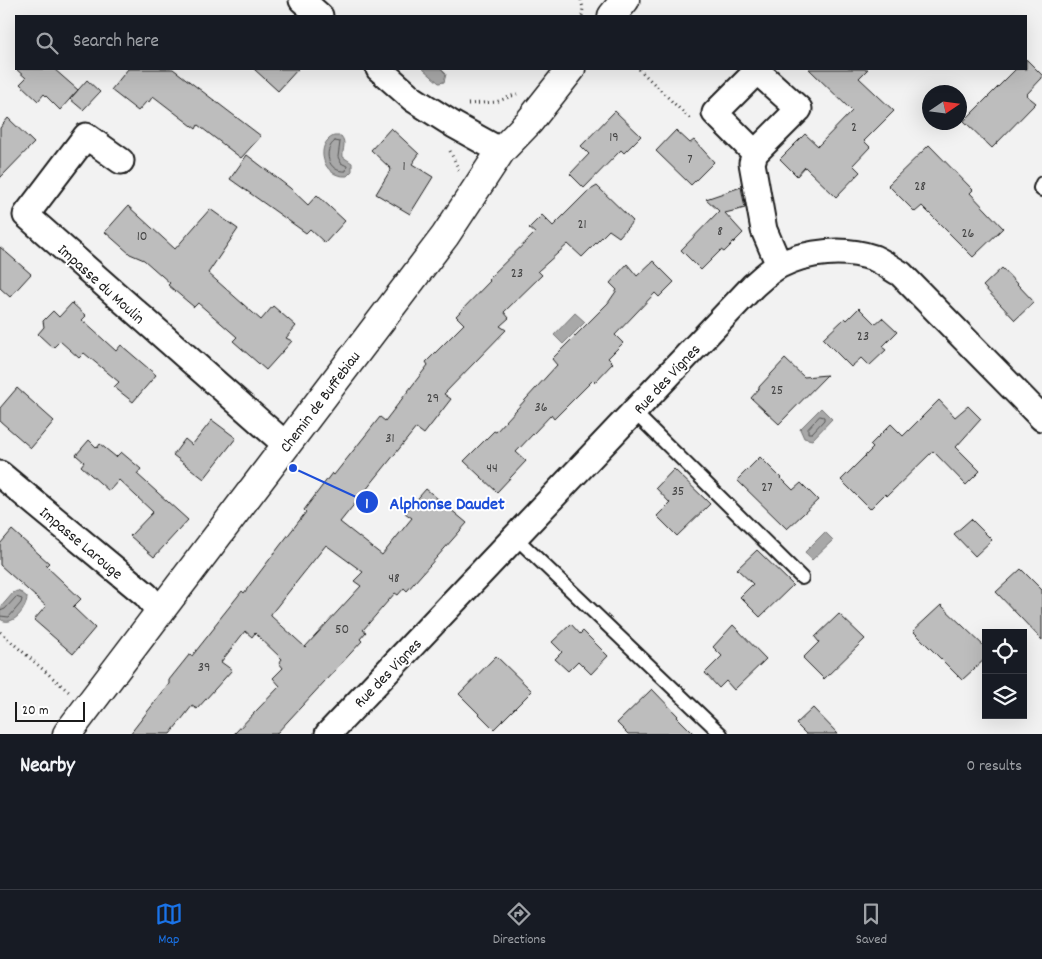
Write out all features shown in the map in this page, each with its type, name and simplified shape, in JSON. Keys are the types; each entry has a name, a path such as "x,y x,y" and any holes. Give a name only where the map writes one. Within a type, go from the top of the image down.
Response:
{"street":[{"path":"302,0 319,15"},
{"path":"380,70 413,99 454,126 501,151"},
{"name":"Chemin de Buffebiau","path":"67,734 285,444 445,236 501,151 529,122 570,70"},
{"path":"755,153 716,113 757,71 799,109 755,153 752,163 764,230 779,265"},
{"name":"Impasse du Moulin","path":"121,161 86,136 26,215 285,444"},
{"name":"Rue des Vignes","path":"328,734 753,286 779,265 801,257 828,252 850,253 875,258 901,274 1042,418"},
{"name":"Impasse Larouge","path":"0,474 146,595 160,612"}],"lane":[{"path":"1042,182 1040,188 1042,190"},
{"path":"634,412 802,578"},
{"path":"515,537 721,734"}],"path":[{"path":"581,0 582,15"},
{"path":"639,70 692,122 708,106 716,113"},
{"path":"462,104 496,102 525,91"},
{"path":"0,632 86,707"}],"water":[{"path":"424,70 442,70 446,74 444,82 439,83"},
{"path":"334,136 341,136 343,139 343,157 352,163 352,171 347,176 331,172 326,166 323,152 324,145"},
{"path":"575,313 585,322 563,344 554,335"},
{"path":"821,408 832,419 812,440 804,438 800,429"},
{"path":"825,532 833,540 812,560 805,552"},
{"path":"17,591 27,597 22,612 9,621 0,619 0,608"}],"building":[{"path":"1027,60 1042,75 1042,78 1026,95 1036,103 992,148 967,124 967,118 1015,70 1027,70"},
{"path":"17,70 55,70 78,90 60,110 44,94 38,101 20,84 26,78"},
{"path":"127,70 174,70 261,136 241,158 198,125 196,129 153,96 138,111 111,90"},
{"path":"255,70 297,70 278,91"},
{"path":"810,70 867,70 859,78 894,111 864,141 870,147 853,165 860,172 836,197 805,167 797,176 780,159 805,134 818,146 852,111"},
{"path":"87,80 100,92 83,110 70,99"},
{"path":"615,111 641,136 624,153 621,150 584,188 570,174 589,154 581,146"},
{"path":"8,118 34,143 0,178 0,128"},
{"path":"391,128 419,154 412,164 433,177 410,214 376,194 391,169 371,150"},
{"path":"676,130 690,143 694,140 714,162 691,185 656,151"},
{"path":"929,145 973,190 970,193 1003,228 973,257 922,206 915,212 888,185"},
{"path":"247,155 290,188 308,205 317,195 345,221 325,243 310,229 306,233 230,179"},
{"path":"597,186 633,221 619,237 609,230 582,257 568,244 538,271 542,275 504,312 509,318 500,326 506,330 444,394 451,399 424,434 416,428 340,522 382,555 412,518 405,513 426,489 467,523 407,591 404,588 398,595 395,593 363,630 366,632 360,639 362,641 276,734 234,734 280,686 273,678 283,668 279,663 282,659 255,633 252,637 245,631 221,662 232,670 197,709 192,706 170,734 130,734 189,655 192,656 242,591 244,593 306,512 304,510 332,473 334,475 380,417 385,421 428,365 426,362 464,324 456,316 490,281 488,279 535,233 529,228 542,215 553,226 587,192","holes":["326,545 363,572 354,581 361,586 305,647 271,616"]},
{"path":"741,187 745,208 725,213 743,233 724,252 721,250 701,270 681,250 719,211 706,199"},
{"path":"128,206 175,249 210,209 238,229 208,273 261,320 273,306 296,326 286,338 292,341 266,370 233,341 237,337 198,303 194,307 168,285 170,283 144,260 130,254 105,232"},
{"path":"0,247 31,274 10,297 0,288"},
{"path":"653,261 674,282 659,297 655,293 615,335 623,343 608,358 613,363 554,419 551,415 516,452 526,461 497,492 464,461 494,431 496,432 557,365 552,359 608,303 617,290 610,283 627,264 637,276"},
{"path":"1002,268 1034,302 1015,320 983,286"},
{"path":"72,303 86,316 82,320 116,351 121,345 156,375 133,402 114,387 119,382 84,353 79,358 60,341 53,348 38,334 44,327 43,321 53,311 59,317"},
{"path":"859,308 875,324 882,318 897,332 882,347 886,350 869,366 861,358 851,367 823,339 845,318 847,320"},
{"path":"785,359 804,377 827,375 779,424 751,398"},
{"path":"17,388 54,421 31,448 0,421 0,408"},
{"path":"939,400 955,417 968,406 981,419 956,447 980,471 966,485 933,451 887,496 885,494 870,509 841,480 873,448 870,445 891,424 903,436"},
{"path":"212,420 236,438 204,479 173,455 185,439 192,445"},
{"path":"89,440 97,448 100,444 116,457 121,452 141,469 137,474 188,520 154,557 130,536 153,512 119,480 109,491 81,466 84,462 76,455"},
{"path":"760,457 793,490 801,483 818,500 787,529 737,480"},
{"path":"674,469 710,504 677,536 657,516 670,503 656,488"},
{"path":"971,519 992,540 975,556 954,534"},
{"path":"12,530 49,563 46,566 81,599 73,607 95,628 73,654 34,620 46,606 0,565 0,544"},
{"path":"757,550 793,585 760,617 740,597 753,584 737,569"},
{"path":"1021,569 1042,590 1042,640 996,592"},
{"path":"941,605 982,644 982,662 962,680 913,631"},
{"path":"839,614 865,639 824,679 803,658 819,642 815,637"},
{"path":"571,624 580,634 583,631 608,656 591,674 578,661 568,671 555,659 562,652 552,642"},
{"path":"733,625 766,659 734,690 726,681 719,688 705,673 722,656 713,647"},
{"path":"496,656 532,691 494,729 459,694"},
{"path":"652,689 694,734 628,734 617,723"},
{"path":"813,708 838,734 806,734 796,724"}],"place":[{"name":"Alphonse Daudet","path":"293,468"}]}
